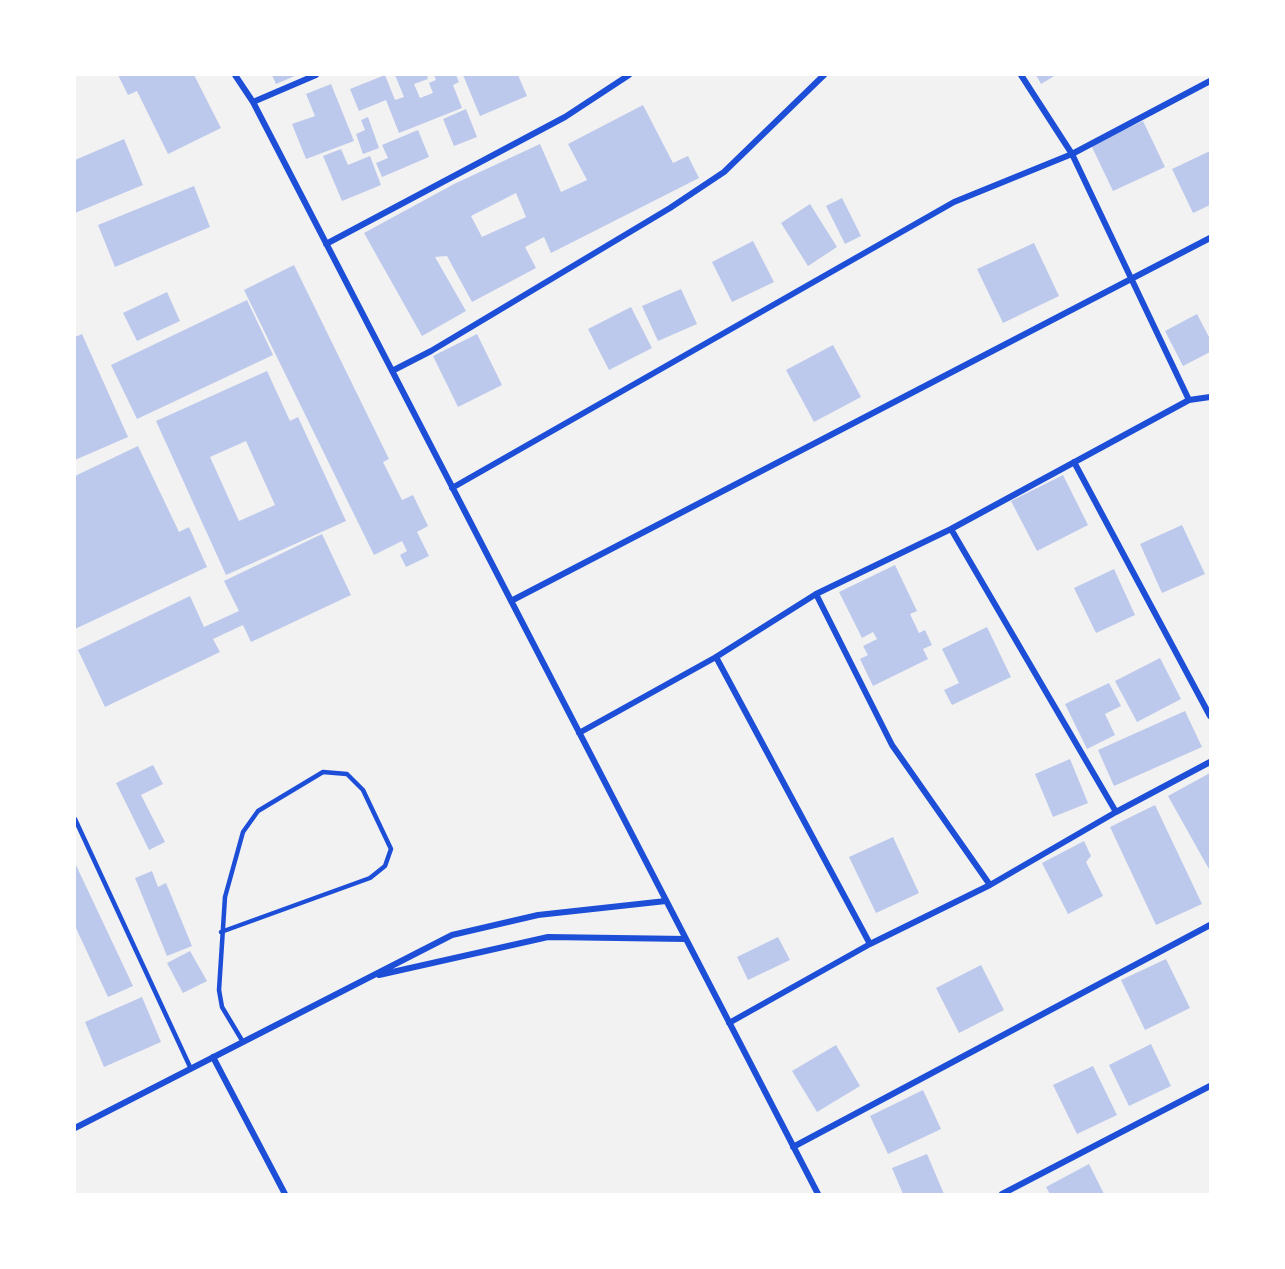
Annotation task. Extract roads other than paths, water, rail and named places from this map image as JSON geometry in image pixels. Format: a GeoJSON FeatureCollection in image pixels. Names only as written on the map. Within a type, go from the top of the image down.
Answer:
{"type":"FeatureCollection","features":[{"type":"Feature","properties":{"kind":"street"},"geometry":{"type":"LineString","coordinates":[[235,75],[253,102],[818,1194]]}},
{"type":"Feature","properties":{"kind":"street"},"geometry":{"type":"LineString","coordinates":[[253,102],[316,75]]}},
{"type":"Feature","properties":{"kind":"street"},"geometry":{"type":"LineString","coordinates":[[326,244],[565,117],[629,75]]}},
{"type":"Feature","properties":{"kind":"street"},"geometry":{"type":"LineString","coordinates":[[392,371],[431,351],[580,262],[670,208],[724,172],[824,75]]}},
{"type":"Feature","properties":{"kind":"street"},"geometry":{"type":"LineString","coordinates":[[1021,75],[1072,154],[1189,400]]}},
{"type":"Feature","properties":{"kind":"street"},"geometry":{"type":"LineString","coordinates":[[452,489],[954,202],[1072,154],[1210,81]]}},
{"type":"Feature","properties":{"kind":"street"},"geometry":{"type":"LineString","coordinates":[[511,601],[1129,278],[1210,238]]}},
{"type":"Feature","properties":{"kind":"street"},"geometry":{"type":"LineString","coordinates":[[579,733],[716,657],[816,594],[951,529],[1189,400],[1210,397]]}},
{"type":"Feature","properties":{"kind":"street"},"geometry":{"type":"LineString","coordinates":[[1074,462],[1210,716]]}},
{"type":"Feature","properties":{"kind":"street"},"geometry":{"type":"LineString","coordinates":[[951,529],[1116,812]]}},
{"type":"Feature","properties":{"kind":"street"},"geometry":{"type":"LineString","coordinates":[[816,594],[892,745],[990,885]]}},
{"type":"Feature","properties":{"kind":"street"},"geometry":{"type":"LineString","coordinates":[[716,657],[870,944]]}},
{"type":"Feature","properties":{"kind":"street"},"geometry":{"type":"LineString","coordinates":[[729,1023],[870,944],[990,885],[1116,812],[1210,762]]}},
{"type":"Feature","properties":{"kind":"street"},"geometry":{"type":"LineString","coordinates":[[75,1128],[452,935],[538,915],[666,901]]}},
{"type":"Feature","properties":{"kind":"street"},"geometry":{"type":"LineString","coordinates":[[793,1147],[1210,925]]}},
{"type":"Feature","properties":{"kind":"street"},"geometry":{"type":"LineString","coordinates":[[370,977],[548,937],[686,939]]}},
{"type":"Feature","properties":{"kind":"street"},"geometry":{"type":"LineString","coordinates":[[213,1057],[285,1194]]}},
{"type":"Feature","properties":{"kind":"street"},"geometry":{"type":"LineString","coordinates":[[1002,1194],[1210,1086]]}},
{"type":"Feature","properties":{"kind":"lane"},"geometry":{"type":"LineString","coordinates":[[221,932],[370,878],[385,866],[391,849],[363,790],[347,774],[323,772],[258,811],[243,831],[225,897],[221,932],[219,990],[222,1007],[243,1042]]}},
{"type":"Feature","properties":{"kind":"lane"},"geometry":{"type":"LineString","coordinates":[[75,819],[191,1069]]}}]}
